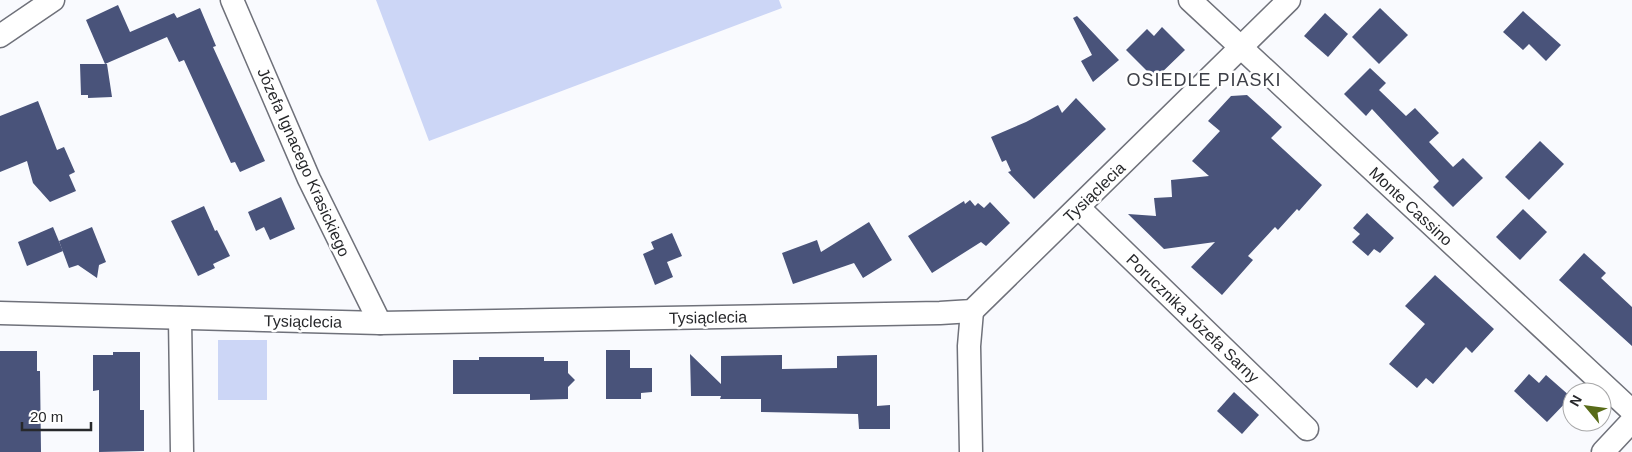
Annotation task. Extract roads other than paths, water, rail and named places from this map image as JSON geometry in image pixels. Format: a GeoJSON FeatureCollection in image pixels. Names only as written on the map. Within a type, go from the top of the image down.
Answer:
{"type":"FeatureCollection","features":[{"type":"Feature","properties":{"kind":"street"},"geometry":{"type":"LineString","coordinates":[[0,36],[52,0]]}},
{"type":"Feature","properties":{"kind":"street","name":"Józefa Ignacego Krasickiego"},"geometry":{"type":"LineString","coordinates":[[232,0],[309,179],[380,323]]}},
{"type":"Feature","properties":{"kind":"street","name":"Monte Cassino"},"geometry":{"type":"LineString","coordinates":[[1190,0],[1632,412]]}},
{"type":"Feature","properties":{"kind":"street","name":"Tysiąclecia"},"geometry":{"type":"LineString","coordinates":[[0,313],[380,323],[972,311],[983,298],[1079,208],[1289,0]]}},
{"type":"Feature","properties":{"kind":"street","name":"Porucznika Józefa Sarny"},"geometry":{"type":"LineString","coordinates":[[1079,208],[1307,429]]}},
{"type":"Feature","properties":{"kind":"street"},"geometry":{"type":"LineString","coordinates":[[971,452],[969,346],[972,311]]}},
{"type":"Feature","properties":{"kind":"street"},"geometry":{"type":"LineString","coordinates":[[180,318],[182,452]]}},
{"type":"Feature","properties":{"kind":"street"},"geometry":{"type":"LineString","coordinates":[[1603,452],[1632,421]]}},
{"type":"Feature","properties":{"kind":"district","name":"OSIEDLE PIASKI"},"geometry":{"type":"Point","coordinates":[1204,80]}}]}
